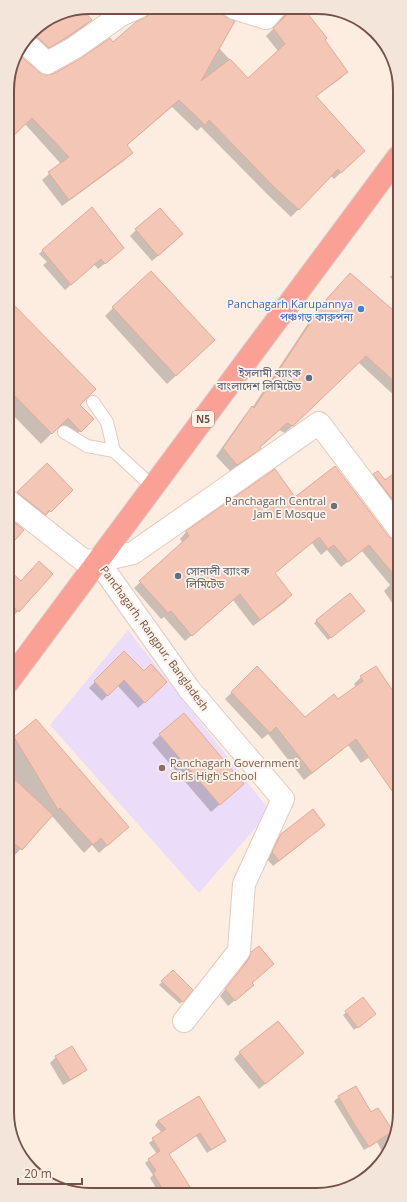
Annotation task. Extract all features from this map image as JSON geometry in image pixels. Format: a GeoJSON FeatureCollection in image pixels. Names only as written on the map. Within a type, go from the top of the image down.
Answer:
{"type":"FeatureCollection","features":[{"type":"Feature","properties":{"kind":"highway","name":"N5"},"geometry":{"type":"LineString","coordinates":[[14,674],[393,164]]}},
{"type":"Feature","properties":{"kind":"street"},"geometry":{"type":"LineString","coordinates":[[28,46],[47,63],[74,48],[123,14]]}},
{"type":"Feature","properties":{"kind":"street"},"geometry":{"type":"LineString","coordinates":[[253,14],[266,18],[270,14]]}},
{"type":"Feature","properties":{"kind":"street","name":"Panchagarh, Rangpur, Bangladesh"},"geometry":{"type":"LineString","coordinates":[[14,506],[83,560],[98,561],[132,553],[319,423],[393,521]]}},
{"type":"Feature","properties":{"kind":"street","name":"Panchagarh, Rangpur, Bangladesh"},"geometry":{"type":"LineString","coordinates":[[98,561],[189,689],[283,799],[244,884],[240,951],[184,1021]]}},
{"type":"Feature","properties":{"kind":"lane"},"geometry":{"type":"LineString","coordinates":[[94,402],[107,422],[114,450],[153,487]]}},
{"type":"Feature","properties":{"kind":"lane"},"geometry":{"type":"LineString","coordinates":[[64,432],[88,446],[114,450]]}},
{"type":"Feature","properties":{"kind":"shaded area","name":"Panchagarh Government Girls High School"},"geometry":{"type":"Polygon","coordinates":[[[128,630],[270,811],[199,893],[50,725],[128,630]]]}},
{"type":"Feature","properties":{"kind":"building"},"geometry":{"type":"Polygon","coordinates":[[[85,14],[92,20],[67,37],[49,48],[36,36],[52,24],[65,18],[85,14]]]}},
{"type":"Feature","properties":{"kind":"building"},"geometry":{"type":"Polygon","coordinates":[[[223,14],[225,17],[235,21],[201,81],[230,59],[248,78],[285,44],[273,28],[288,14],[308,14],[327,38],[325,40],[348,72],[316,96],[365,151],[341,173],[338,169],[299,210],[274,187],[209,120],[205,125],[179,100],[127,145],[133,153],[69,200],[48,172],[69,157],[32,118],[14,135],[14,85],[15,75],[22,57],[39,72],[46,75],[53,74],[80,59],[110,38],[113,42],[136,22],[149,15],[223,14]]]}},
{"type":"Feature","properties":{"kind":"building"},"geometry":{"type":"Polygon","coordinates":[[[92,207],[124,248],[105,264],[101,259],[71,285],[42,250],[92,207]]]}},
{"type":"Feature","properties":{"kind":"building"},"geometry":{"type":"Polygon","coordinates":[[[160,208],[183,234],[158,256],[135,229],[160,208]]]}},
{"type":"Feature","properties":{"kind":"building"},"geometry":{"type":"Polygon","coordinates":[[[151,271],[215,340],[176,376],[112,307],[151,271]]]}},
{"type":"Feature","properties":{"kind":"building"},"geometry":{"type":"Polygon","coordinates":[[[350,273],[393,310],[393,381],[366,356],[293,426],[287,423],[260,447],[261,449],[237,465],[223,448],[252,406],[254,408],[324,302],[350,273]]]}},
{"type":"Feature","properties":{"kind":"building"},"geometry":{"type":"Polygon","coordinates":[[[14,305],[96,389],[80,405],[94,419],[81,432],[68,418],[52,434],[14,395],[14,305]]]}},
{"type":"Feature","properties":{"kind":"building"},"geometry":{"type":"Polygon","coordinates":[[[47,463],[73,490],[51,512],[49,510],[46,515],[17,492],[47,463]]]}},
{"type":"Feature","properties":{"kind":"building"},"geometry":{"type":"Polygon","coordinates":[[[335,466],[389,537],[393,539],[393,574],[369,545],[348,562],[334,545],[328,549],[319,537],[275,573],[292,595],[260,620],[240,594],[192,636],[171,611],[168,613],[139,581],[189,536],[186,531],[275,469],[295,497],[335,466]]]}},
{"type":"Feature","properties":{"kind":"building"},"geometry":{"type":"Polygon","coordinates":[[[378,471],[385,480],[393,474],[393,500],[373,474],[378,471]]]}},
{"type":"Feature","properties":{"kind":"building"},"geometry":{"type":"Polygon","coordinates":[[[14,522],[24,530],[14,541],[14,522]]]}},
{"type":"Feature","properties":{"kind":"building"},"geometry":{"type":"Polygon","coordinates":[[[39,561],[53,574],[19,612],[14,607],[14,575],[21,581],[39,561]]]}},
{"type":"Feature","properties":{"kind":"building"},"geometry":{"type":"Polygon","coordinates":[[[350,593],[365,611],[331,638],[316,620],[350,593]]]}},
{"type":"Feature","properties":{"kind":"building"},"geometry":{"type":"Polygon","coordinates":[[[124,651],[144,671],[151,664],[167,682],[145,703],[124,680],[108,696],[94,681],[124,651]]]}},
{"type":"Feature","properties":{"kind":"building"},"geometry":{"type":"Polygon","coordinates":[[[257,666],[305,717],[334,694],[338,699],[363,681],[360,676],[376,666],[393,691],[393,792],[356,739],[312,773],[276,727],[270,733],[231,692],[257,666]]]}},
{"type":"Feature","properties":{"kind":"building"},"geometry":{"type":"Polygon","coordinates":[[[184,713],[244,784],[220,805],[159,734],[184,713]]]}},
{"type":"Feature","properties":{"kind":"building"},"geometry":{"type":"Polygon","coordinates":[[[36,719],[129,827],[107,846],[101,838],[93,845],[60,808],[58,810],[14,737],[36,719]]]}},
{"type":"Feature","properties":{"kind":"building"},"geometry":{"type":"Polygon","coordinates":[[[14,779],[53,815],[22,850],[14,843],[14,779]]]}},
{"type":"Feature","properties":{"kind":"building"},"geometry":{"type":"Polygon","coordinates":[[[313,809],[325,825],[279,861],[272,852],[281,834],[313,809]]]}},
{"type":"Feature","properties":{"kind":"building"},"geometry":{"type":"Polygon","coordinates":[[[259,946],[274,964],[252,983],[254,985],[235,1001],[225,989],[249,959],[251,952],[259,946]]]}},
{"type":"Feature","properties":{"kind":"building"},"geometry":{"type":"Polygon","coordinates":[[[173,970],[193,990],[183,1002],[161,981],[173,970]]]}},
{"type":"Feature","properties":{"kind":"building"},"geometry":{"type":"Polygon","coordinates":[[[363,997],[376,1014],[358,1028],[345,1011],[363,997]]]}},
{"type":"Feature","properties":{"kind":"building"},"geometry":{"type":"Polygon","coordinates":[[[278,1021],[304,1053],[265,1084],[239,1052],[278,1021]]]}},
{"type":"Feature","properties":{"kind":"building"},"geometry":{"type":"Polygon","coordinates":[[[72,1046],[87,1070],[70,1080],[55,1056],[72,1046]]]}},
{"type":"Feature","properties":{"kind":"building"},"geometry":{"type":"Polygon","coordinates":[[[356,1086],[371,1112],[378,1108],[391,1129],[390,1133],[369,1147],[338,1096],[356,1086]]]}},
{"type":"Feature","properties":{"kind":"building"},"geometry":{"type":"Polygon","coordinates":[[[199,1096],[226,1141],[211,1150],[200,1133],[169,1154],[191,1188],[162,1188],[153,1173],[156,1171],[148,1159],[160,1151],[152,1138],[166,1129],[158,1121],[199,1096]]]}},
{"type":"Feature","properties":{"kind":"place","name":"Panchagarh Karupannya পঞ্চগড় কারুপন্য"},"geometry":{"type":"Point","coordinates":[361,309]}},
{"type":"Feature","properties":{"kind":"place","name":"ইসলামী ব্যাংক বাংলাদেশ লিমিটেড"},"geometry":{"type":"Point","coordinates":[309,378]}},
{"type":"Feature","properties":{"kind":"place","name":"Panchagarh Central Jam E Mosque"},"geometry":{"type":"Point","coordinates":[334,506]}},
{"type":"Feature","properties":{"kind":"place","name":"সোনালী ব্যাংক লিমিটেড"},"geometry":{"type":"Point","coordinates":[178,576]}},
{"type":"Feature","properties":{"kind":"place","name":"Panchagarh Government Girls High School"},"geometry":{"type":"Point","coordinates":[162,768]}}]}
